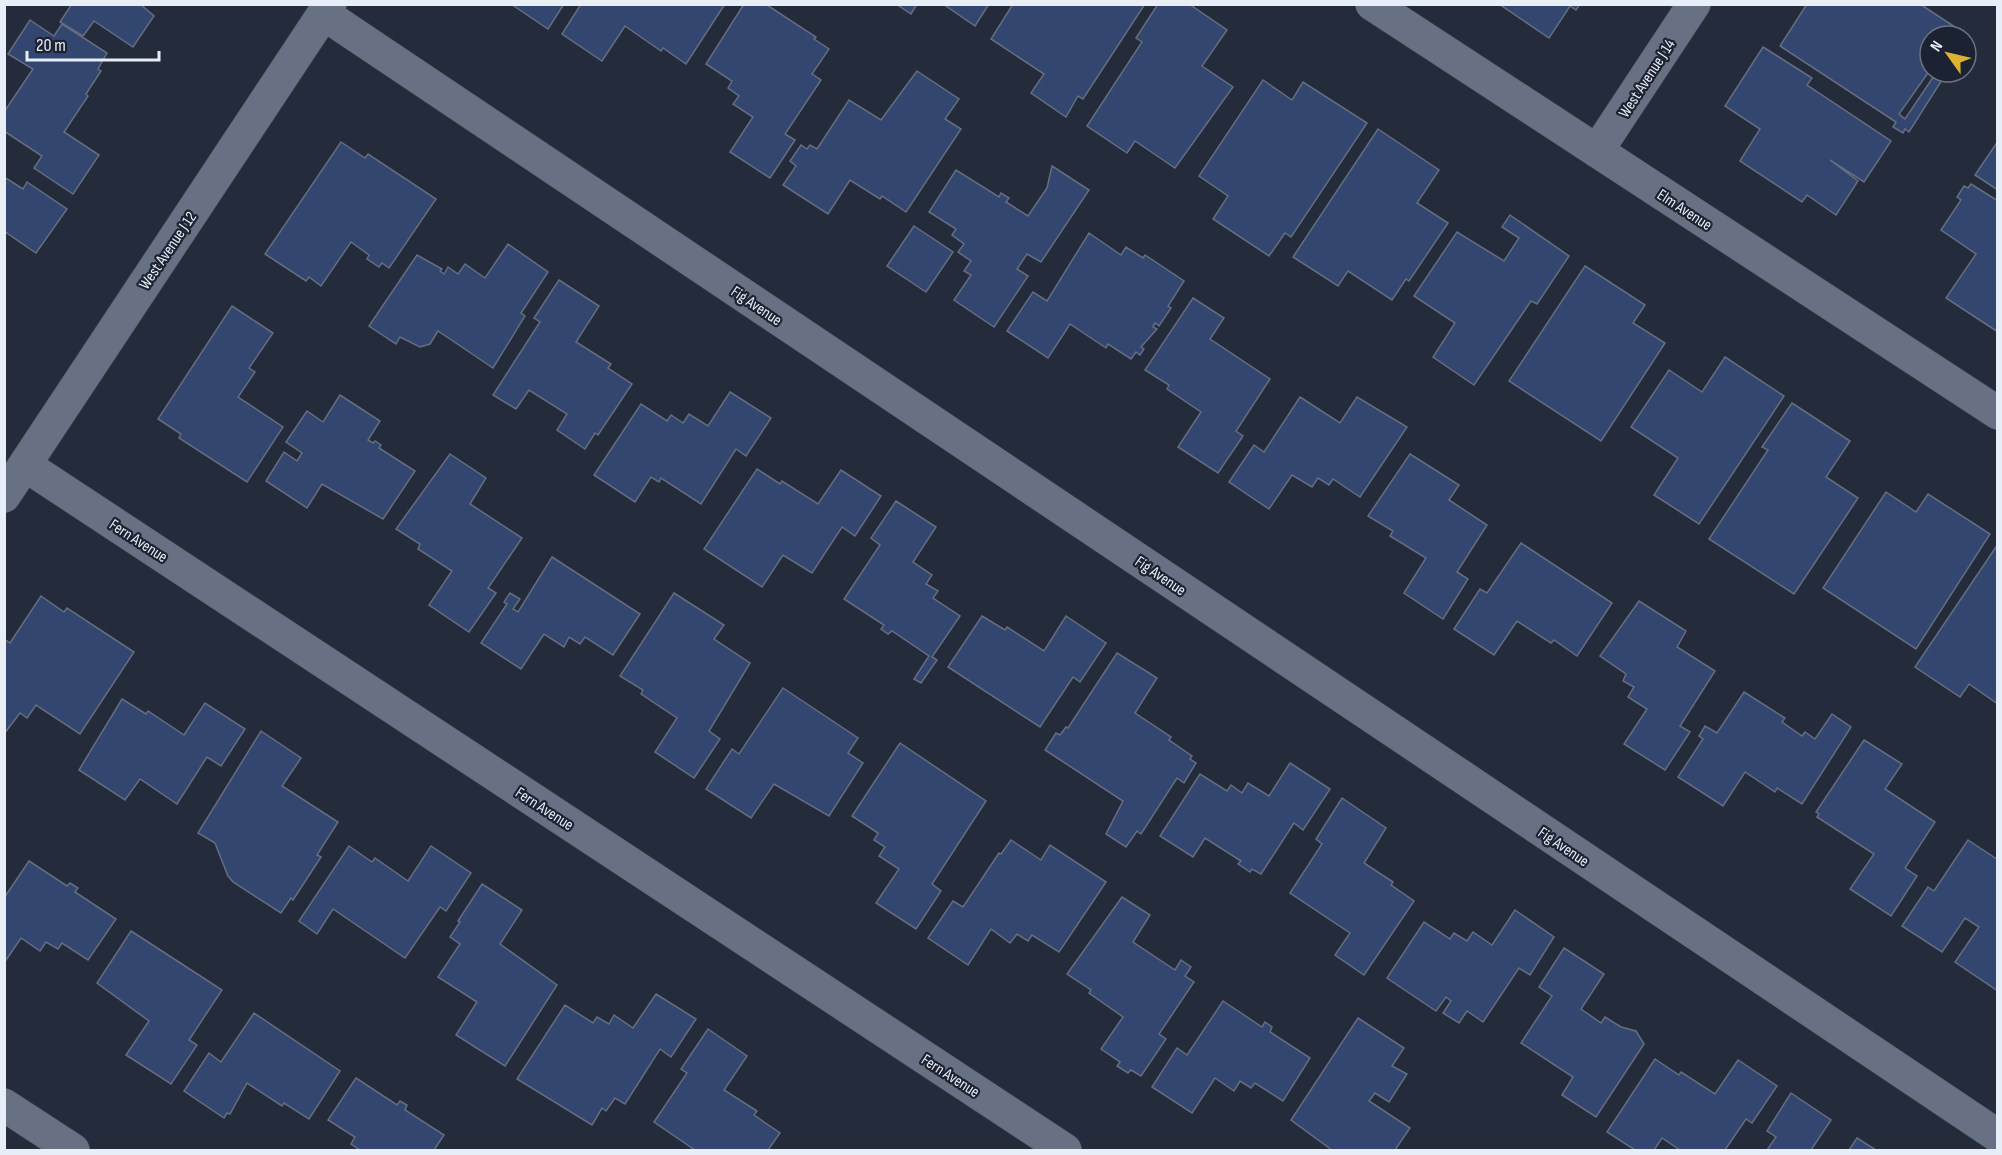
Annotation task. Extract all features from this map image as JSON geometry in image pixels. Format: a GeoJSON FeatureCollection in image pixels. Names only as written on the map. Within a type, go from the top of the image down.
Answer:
{"type":"FeatureCollection","features":[{"type":"Feature","properties":{"kind":"street","name":"Elm Avenue"},"geometry":{"type":"LineString","coordinates":[[1372,4],[1998,413]]}},
{"type":"Feature","properties":{"kind":"street","name":"West Avenue J 14"},"geometry":{"type":"LineString","coordinates":[[1597,152],[1694,4]]}},
{"type":"Feature","properties":{"kind":"street","name":"West Avenue J 12"},"geometry":{"type":"LineString","coordinates":[[4,496],[327,9]]}},
{"type":"Feature","properties":{"kind":"street","name":"Fig Avenue"},"geometry":{"type":"LineString","coordinates":[[327,9],[1998,1136]]}},
{"type":"Feature","properties":{"kind":"street","name":"Fern Avenue"},"geometry":{"type":"LineString","coordinates":[[25,465],[1065,1150]]}},
{"type":"Feature","properties":{"kind":"street"},"geometry":{"type":"LineString","coordinates":[[4,1105],[73,1150]]}},
{"type":"Feature","properties":{"kind":"building"},"geometry":{"type":"Polygon","coordinates":[[[72,4],[140,4],[154,16],[133,47],[94,21],[83,36],[60,22],[72,4]]]}},
{"type":"Feature","properties":{"kind":"building"},"geometry":{"type":"Polygon","coordinates":[[[511,4],[564,4],[548,29],[511,4]]]}},
{"type":"Feature","properties":{"kind":"building"},"geometry":{"type":"Polygon","coordinates":[[[581,4],[725,4],[686,64],[663,48],[661,51],[625,26],[602,61],[562,34],[581,4]]]}},
{"type":"Feature","properties":{"kind":"building"},"geometry":{"type":"Polygon","coordinates":[[[744,4],[767,5],[816,37],[814,39],[829,49],[812,74],[821,80],[785,134],[795,140],[770,178],[730,152],[753,117],[733,104],[739,96],[728,88],[732,81],[706,64],[744,4]]]}},
{"type":"Feature","properties":{"kind":"building"},"geometry":{"type":"Polygon","coordinates":[[[896,4],[917,4],[911,14],[896,4]]]}},
{"type":"Feature","properties":{"kind":"building"},"geometry":{"type":"Polygon","coordinates":[[[943,4],[989,4],[975,26],[943,4]]]}},
{"type":"Feature","properties":{"kind":"building"},"geometry":{"type":"Polygon","coordinates":[[[1013,4],[1145,4],[1083,99],[1078,96],[1066,117],[1031,93],[1044,74],[991,39],[1013,4]]]}},
{"type":"Feature","properties":{"kind":"building"},"geometry":{"type":"Polygon","coordinates":[[[1158,4],[1189,4],[1227,30],[1202,66],[1233,87],[1175,168],[1135,141],[1127,153],[1087,126],[1142,42],[1136,38],[1158,4]]]}},
{"type":"Feature","properties":{"kind":"building"},"geometry":{"type":"Polygon","coordinates":[[[1499,4],[1580,4],[1576,10],[1570,6],[1549,38],[1499,4]]]}},
{"type":"Feature","properties":{"kind":"building"},"geometry":{"type":"Polygon","coordinates":[[[1807,4],[1920,4],[1950,24],[1918,24],[1918,84],[1920,84],[1899,114],[1905,119],[1929,84],[1939,84],[1909,132],[1905,129],[1903,133],[1893,127],[1896,122],[1780,46],[1807,4]]]}},
{"type":"Feature","properties":{"kind":"building"},"geometry":{"type":"Polygon","coordinates":[[[30,20],[54,36],[62,24],[107,53],[98,69],[101,71],[86,94],[88,96],[64,132],[99,155],[73,194],[34,168],[42,156],[4,131],[4,112],[33,69],[8,54],[30,20]]]}},
{"type":"Feature","properties":{"kind":"building"},"geometry":{"type":"Polygon","coordinates":[[[1763,47],[1812,78],[1807,85],[1891,141],[1864,182],[1830,160],[1858,181],[1836,215],[1807,195],[1802,202],[1740,161],[1760,129],[1725,106],[1763,47]]]}},
{"type":"Feature","properties":{"kind":"building"},"geometry":{"type":"Polygon","coordinates":[[[917,71],[959,99],[945,119],[961,129],[906,212],[882,196],[880,199],[850,180],[828,214],[783,185],[796,166],[790,161],[801,145],[807,149],[810,145],[817,149],[849,100],[881,120],[917,71]]]}},
{"type":"Feature","properties":{"kind":"building"},"geometry":{"type":"Polygon","coordinates":[[[1263,80],[1292,100],[1303,82],[1367,123],[1291,237],[1285,233],[1269,256],[1213,219],[1228,196],[1199,176],[1263,80]]]}},
{"type":"Feature","properties":{"kind":"building"},"geometry":{"type":"Polygon","coordinates":[[[1378,129],[1439,170],[1417,203],[1448,223],[1409,281],[1406,279],[1392,300],[1348,271],[1338,286],[1293,257],[1378,129]]]}},
{"type":"Feature","properties":{"kind":"building"},"geometry":{"type":"Polygon","coordinates":[[[1998,141],[1998,190],[1975,175],[1998,141]]]}},
{"type":"Feature","properties":{"kind":"building"},"geometry":{"type":"Polygon","coordinates":[[[341,142],[365,158],[368,154],[436,199],[389,268],[382,263],[379,267],[367,259],[369,255],[351,242],[321,286],[309,277],[306,281],[265,254],[341,142]]]}},
{"type":"Feature","properties":{"kind":"building"},"geometry":{"type":"Polygon","coordinates":[[[1052,166],[1089,190],[1041,262],[1027,254],[1017,269],[1028,276],[994,327],[954,300],[971,275],[964,271],[971,261],[958,252],[964,244],[952,235],[956,229],[929,212],[956,170],[999,197],[1001,193],[1009,198],[1006,202],[1028,216],[1047,188],[1052,166]]]}},
{"type":"Feature","properties":{"kind":"building"},"geometry":{"type":"Polygon","coordinates":[[[4,177],[23,189],[27,182],[67,209],[36,253],[4,231],[4,177]]]}},
{"type":"Feature","properties":{"kind":"building"},"geometry":{"type":"Polygon","coordinates":[[[1971,184],[1998,201],[1998,332],[1946,298],[1976,254],[1941,230],[1961,200],[1957,197],[1964,186],[1968,188],[1971,184]]]}},
{"type":"Feature","properties":{"kind":"building"},"geometry":{"type":"Polygon","coordinates":[[[1510,215],[1569,256],[1537,304],[1531,301],[1474,385],[1433,357],[1455,323],[1414,296],[1457,232],[1504,261],[1519,238],[1502,227],[1510,215]]]}},
{"type":"Feature","properties":{"kind":"building"},"geometry":{"type":"Polygon","coordinates":[[[914,226],[953,252],[926,292],[887,266],[914,226]]]}},
{"type":"Feature","properties":{"kind":"building"},"geometry":{"type":"Polygon","coordinates":[[[1089,233],[1121,255],[1126,247],[1143,258],[1145,255],[1184,281],[1168,306],[1171,308],[1159,326],[1155,323],[1153,327],[1157,329],[1141,347],[1144,349],[1140,355],[1136,352],[1131,359],[1108,344],[1106,348],[1070,324],[1048,358],[1007,331],[1033,292],[1047,301],[1089,233]]]}},
{"type":"Feature","properties":{"kind":"building"},"geometry":{"type":"Polygon","coordinates":[[[508,244],[548,272],[521,313],[525,316],[493,368],[438,331],[430,344],[420,347],[400,337],[396,344],[369,326],[417,255],[442,269],[440,271],[444,274],[448,267],[458,274],[465,264],[485,278],[508,244]]]}},
{"type":"Feature","properties":{"kind":"building"},"geometry":{"type":"Polygon","coordinates":[[[1585,266],[1645,305],[1633,323],[1665,343],[1601,441],[1509,381],[1585,266]]]}},
{"type":"Feature","properties":{"kind":"building"},"geometry":{"type":"Polygon","coordinates":[[[559,280],[599,306],[576,342],[611,364],[608,368],[632,384],[598,435],[595,433],[585,449],[557,430],[567,414],[529,390],[516,409],[493,395],[540,322],[534,318],[559,280]]]}},
{"type":"Feature","properties":{"kind":"building"},"geometry":{"type":"Polygon","coordinates":[[[1193,298],[1224,318],[1210,339],[1270,379],[1236,431],[1243,436],[1218,473],[1178,447],[1201,412],[1167,389],[1169,385],[1145,370],[1193,298]]]}},
{"type":"Feature","properties":{"kind":"building"},"geometry":{"type":"Polygon","coordinates":[[[232,306],[273,333],[249,368],[255,372],[238,397],[283,427],[247,482],[179,438],[181,434],[158,419],[232,306]]]}},
{"type":"Feature","properties":{"kind":"building"},"geometry":{"type":"Polygon","coordinates":[[[1725,357],[1784,396],[1699,524],[1654,495],[1678,458],[1631,427],[1669,370],[1702,392],[1725,357]]]}},
{"type":"Feature","properties":{"kind":"building"},"geometry":{"type":"Polygon","coordinates":[[[730,392],[771,418],[746,456],[736,449],[701,504],[661,478],[659,482],[651,477],[635,502],[594,475],[641,404],[667,421],[671,415],[683,423],[689,414],[708,426],[730,392]]]}},
{"type":"Feature","properties":{"kind":"building"},"geometry":{"type":"Polygon","coordinates":[[[340,395],[380,421],[368,440],[373,443],[375,441],[381,445],[379,448],[415,471],[383,519],[322,484],[307,508],[266,481],[284,452],[297,461],[302,453],[286,442],[307,411],[323,422],[340,395]]]}},
{"type":"Feature","properties":{"kind":"building"},"geometry":{"type":"Polygon","coordinates":[[[1300,397],[1340,423],[1357,397],[1407,427],[1360,497],[1333,479],[1329,485],[1318,478],[1312,487],[1292,475],[1269,509],[1229,482],[1254,445],[1264,452],[1300,397]]]}},
{"type":"Feature","properties":{"kind":"building"},"geometry":{"type":"Polygon","coordinates":[[[1792,403],[1850,441],[1826,477],[1858,498],[1794,594],[1709,539],[1768,450],[1762,447],[1792,403]]]}},
{"type":"Feature","properties":{"kind":"building"},"geometry":{"type":"Polygon","coordinates":[[[450,454],[486,478],[470,504],[522,538],[488,588],[496,593],[469,632],[429,605],[452,571],[418,549],[420,544],[396,529],[450,454]]]}},
{"type":"Feature","properties":{"kind":"building"},"geometry":{"type":"Polygon","coordinates":[[[1410,454],[1459,485],[1449,500],[1487,525],[1457,572],[1468,579],[1443,619],[1404,593],[1426,558],[1390,536],[1393,531],[1368,516],[1410,454]]]}},
{"type":"Feature","properties":{"kind":"building"},"geometry":{"type":"Polygon","coordinates":[[[757,469],[780,484],[782,481],[818,504],[841,470],[881,496],[855,536],[842,527],[812,573],[783,555],[762,587],[704,549],[757,469]]]}},
{"type":"Feature","properties":{"kind":"building"},"geometry":{"type":"Polygon","coordinates":[[[1886,492],[1916,512],[1928,494],[1990,534],[1916,649],[1823,588],[1886,492]]]}},
{"type":"Feature","properties":{"kind":"building"},"geometry":{"type":"Polygon","coordinates":[[[896,501],[936,527],[913,562],[932,575],[926,584],[938,591],[933,598],[960,616],[932,657],[937,660],[921,683],[914,679],[929,656],[892,631],[888,634],[881,629],[884,625],[844,599],[880,545],[871,538],[896,501]]]}},
{"type":"Feature","properties":{"kind":"building"},"geometry":{"type":"Polygon","coordinates":[[[1521,543],[1612,603],[1577,656],[1554,640],[1551,643],[1517,621],[1494,655],[1454,629],[1480,589],[1487,593],[1521,543]]]}},
{"type":"Feature","properties":{"kind":"building"},"geometry":{"type":"Polygon","coordinates":[[[1998,544],[1998,704],[1969,684],[1960,697],[1915,667],[1998,544]]]}},
{"type":"Feature","properties":{"kind":"building"},"geometry":{"type":"Polygon","coordinates":[[[552,557],[640,614],[613,655],[585,637],[580,644],[569,637],[564,647],[544,634],[521,669],[481,643],[507,604],[504,602],[510,593],[520,599],[513,609],[518,612],[552,557]]]}},
{"type":"Feature","properties":{"kind":"building"},"geometry":{"type":"Polygon","coordinates":[[[674,593],[724,625],[714,639],[750,663],[709,731],[720,739],[694,778],[655,752],[677,718],[641,694],[643,690],[620,676],[674,593]]]}},
{"type":"Feature","properties":{"kind":"building"},"geometry":{"type":"Polygon","coordinates":[[[41,596],[64,612],[67,608],[134,652],[80,734],[36,705],[27,718],[20,713],[4,734],[4,639],[10,643],[41,596]]]}},
{"type":"Feature","properties":{"kind":"building"},"geometry":{"type":"Polygon","coordinates":[[[1639,601],[1686,631],[1677,647],[1715,671],[1680,726],[1690,732],[1665,770],[1624,744],[1647,709],[1628,697],[1634,687],[1623,681],[1626,674],[1600,656],[1639,601]]]}},
{"type":"Feature","properties":{"kind":"building"},"geometry":{"type":"Polygon","coordinates":[[[982,616],[1005,630],[1007,627],[1044,651],[1066,616],[1106,643],[1080,682],[1073,677],[1040,727],[948,667],[982,616]]]}},
{"type":"Feature","properties":{"kind":"building"},"geometry":{"type":"Polygon","coordinates":[[[1117,653],[1157,678],[1135,713],[1171,737],[1169,740],[1192,756],[1190,759],[1196,763],[1184,783],[1177,778],[1141,834],[1137,831],[1126,847],[1106,834],[1123,801],[1045,750],[1056,733],[1060,735],[1066,727],[1068,728],[1117,653]]]}},
{"type":"Feature","properties":{"kind":"building"},"geometry":{"type":"Polygon","coordinates":[[[783,688],[858,738],[848,753],[863,763],[829,816],[774,784],[751,818],[706,789],[732,749],[739,754],[783,688]]]}},
{"type":"Feature","properties":{"kind":"building"},"geometry":{"type":"Polygon","coordinates":[[[1744,692],[1785,718],[1782,722],[1802,736],[1805,732],[1815,739],[1832,714],[1851,727],[1802,804],[1777,788],[1775,792],[1745,772],[1723,806],[1678,777],[1703,739],[1699,736],[1705,726],[1717,733],[1744,692]]]}},
{"type":"Feature","properties":{"kind":"building"},"geometry":{"type":"Polygon","coordinates":[[[122,699],[146,714],[148,711],[184,735],[205,703],[245,729],[221,766],[207,757],[177,804],[140,779],[125,800],[79,770],[122,699]]]}},
{"type":"Feature","properties":{"kind":"building"},"geometry":{"type":"Polygon","coordinates":[[[261,731],[301,758],[282,786],[338,822],[317,855],[321,857],[293,900],[291,898],[281,913],[233,882],[228,876],[215,843],[198,833],[261,731]]]}},
{"type":"Feature","properties":{"kind":"building"},"geometry":{"type":"Polygon","coordinates":[[[1864,740],[1902,764],[1885,789],[1935,822],[1905,868],[1917,876],[1891,916],[1850,889],[1874,854],[1817,817],[1819,814],[1816,812],[1864,740]]]}},
{"type":"Feature","properties":{"kind":"building"},"geometry":{"type":"Polygon","coordinates":[[[900,743],[986,801],[932,884],[941,891],[916,929],[876,903],[899,869],[879,856],[885,847],[874,840],[878,833],[852,816],[900,743]]]}},
{"type":"Feature","properties":{"kind":"building"},"geometry":{"type":"Polygon","coordinates":[[[1290,763],[1330,789],[1303,830],[1294,823],[1261,874],[1252,869],[1250,872],[1238,864],[1241,861],[1205,838],[1193,857],[1160,836],[1200,774],[1227,791],[1231,785],[1242,793],[1248,783],[1269,796],[1290,763]]]}},
{"type":"Feature","properties":{"kind":"building"},"geometry":{"type":"Polygon","coordinates":[[[1342,798],[1386,828],[1364,863],[1393,882],[1391,885],[1414,901],[1364,975],[1335,955],[1350,933],[1290,893],[1322,844],[1316,839],[1342,798]]]}},
{"type":"Feature","properties":{"kind":"building"},"geometry":{"type":"Polygon","coordinates":[[[1011,840],[1041,860],[1050,845],[1106,882],[1059,952],[1032,935],[1028,941],[1017,934],[1010,943],[991,929],[968,965],[928,938],[953,901],[963,907],[999,853],[1001,854],[1011,840]]]}},
{"type":"Feature","properties":{"kind":"building"},"geometry":{"type":"Polygon","coordinates":[[[1968,840],[1998,860],[1998,991],[1955,962],[1979,927],[1965,918],[1942,952],[1902,926],[1928,887],[1934,891],[1968,840]]]}},
{"type":"Feature","properties":{"kind":"building"},"geometry":{"type":"Polygon","coordinates":[[[349,846],[372,862],[375,858],[408,881],[431,846],[471,873],[446,911],[440,907],[405,958],[333,909],[317,934],[299,921],[349,846]]]}},
{"type":"Feature","properties":{"kind":"building"},"geometry":{"type":"Polygon","coordinates":[[[29,861],[67,886],[70,883],[78,888],[75,892],[116,919],[88,960],[62,943],[58,949],[46,942],[40,951],[21,938],[4,963],[4,898],[29,861]]]}},
{"type":"Feature","properties":{"kind":"building"},"geometry":{"type":"Polygon","coordinates":[[[482,884],[522,910],[500,944],[557,985],[505,1066],[456,1035],[477,1002],[438,977],[460,944],[450,937],[482,884]]]}},
{"type":"Feature","properties":{"kind":"building"},"geometry":{"type":"Polygon","coordinates":[[[1122,897],[1150,915],[1133,942],[1175,970],[1181,960],[1191,967],[1185,976],[1194,982],[1159,1034],[1166,1039],[1141,1076],[1131,1070],[1128,1073],[1117,1066],[1120,1062],[1101,1049],[1123,1017],[1089,993],[1091,990],[1067,974],[1122,897]]]}},
{"type":"Feature","properties":{"kind":"building"},"geometry":{"type":"Polygon","coordinates":[[[1515,910],[1554,937],[1530,975],[1519,968],[1483,1022],[1467,1011],[1459,1023],[1443,1013],[1451,1001],[1446,997],[1436,1011],[1387,978],[1424,922],[1450,939],[1454,933],[1467,941],[1473,932],[1492,945],[1515,910]]]}},
{"type":"Feature","properties":{"kind":"building"},"geometry":{"type":"Polygon","coordinates":[[[131,931],[222,990],[189,1040],[197,1045],[171,1084],[126,1055],[149,1021],[97,983],[131,931]]]}},
{"type":"Feature","properties":{"kind":"building"},"geometry":{"type":"Polygon","coordinates":[[[1564,948],[1604,974],[1581,1009],[1601,1023],[1605,1017],[1621,1027],[1636,1031],[1644,1044],[1596,1117],[1562,1095],[1573,1077],[1521,1043],[1552,996],[1539,987],[1564,948]]]}},
{"type":"Feature","properties":{"kind":"building"},"geometry":{"type":"Polygon","coordinates":[[[656,994],[696,1019],[671,1057],[660,1049],[625,1104],[615,1098],[606,1111],[602,1108],[592,1125],[517,1079],[565,1005],[593,1023],[597,1017],[609,1024],[614,1015],[633,1028],[656,994]]]}},
{"type":"Feature","properties":{"kind":"building"},"geometry":{"type":"Polygon","coordinates":[[[1223,1001],[1262,1027],[1265,1022],[1272,1027],[1270,1032],[1310,1058],[1283,1101],[1255,1083],[1251,1088],[1240,1081],[1234,1091],[1215,1078],[1192,1113],[1152,1087],[1177,1048],[1187,1055],[1223,1001]]]}},
{"type":"Feature","properties":{"kind":"building"},"geometry":{"type":"Polygon","coordinates":[[[254,1013],[340,1071],[309,1119],[284,1103],[282,1106],[247,1083],[230,1114],[227,1113],[224,1118],[184,1091],[209,1053],[221,1062],[254,1013]]]}},
{"type":"Feature","properties":{"kind":"building"},"geometry":{"type":"Polygon","coordinates":[[[1358,1018],[1404,1048],[1392,1066],[1407,1074],[1389,1102],[1375,1093],[1369,1101],[1410,1128],[1395,1150],[1332,1150],[1291,1120],[1358,1018]]]}},
{"type":"Feature","properties":{"kind":"building"},"geometry":{"type":"Polygon","coordinates":[[[708,1029],[747,1056],[724,1090],[757,1111],[754,1115],[780,1133],[768,1150],[695,1150],[654,1122],[687,1073],[681,1069],[708,1029]]]}},
{"type":"Feature","properties":{"kind":"building"},"geometry":{"type":"Polygon","coordinates":[[[1655,1059],[1679,1075],[1681,1072],[1715,1094],[1738,1060],[1777,1086],[1752,1123],[1746,1119],[1725,1150],[1680,1150],[1662,1138],[1654,1150],[1635,1150],[1607,1132],[1655,1059]]]}},
{"type":"Feature","properties":{"kind":"building"},"geometry":{"type":"Polygon","coordinates":[[[356,1078],[397,1105],[400,1101],[407,1105],[405,1110],[444,1135],[434,1150],[360,1150],[351,1144],[355,1137],[328,1120],[356,1078]]]}},
{"type":"Feature","properties":{"kind":"building"},"geometry":{"type":"Polygon","coordinates":[[[1791,1093],[1831,1120],[1811,1150],[1767,1150],[1776,1137],[1767,1131],[1791,1093]]]}},
{"type":"Feature","properties":{"kind":"building"},"geometry":{"type":"Polygon","coordinates":[[[1857,1138],[1876,1150],[1849,1150],[1857,1138]]]}}]}
